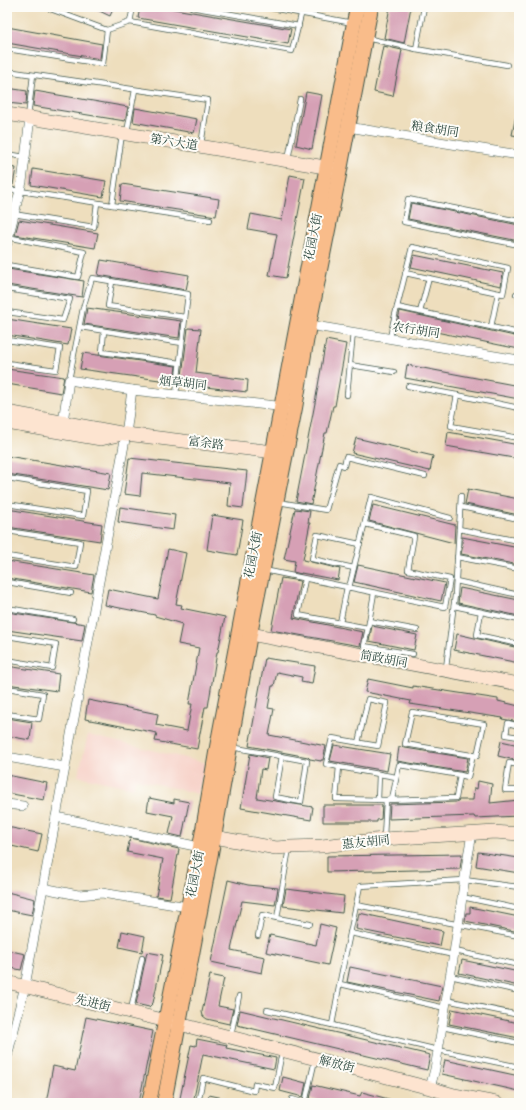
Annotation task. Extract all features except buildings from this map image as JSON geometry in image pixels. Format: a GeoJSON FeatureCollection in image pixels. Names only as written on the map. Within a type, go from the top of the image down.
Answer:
{"type":"FeatureCollection","features":[{"type":"Feature","properties":{"kind":"main road","name":"花园大街"},"geometry":{"type":"LineString","coordinates":[[149,1103],[200,847],[217,747],[280,452],[326,168],[357,7]]}},
{"type":"Feature","properties":{"kind":"main road","name":"花园大街"},"geometry":{"type":"LineString","coordinates":[[288,407],[310,325],[371,7]]}},
{"type":"Feature","properties":{"kind":"main road","name":"花园大街"},"geometry":{"type":"LineString","coordinates":[[164,1103],[214,838],[250,634],[276,502],[280,452]]}},
{"type":"Feature","properties":{"kind":"street","name":"第六大道"},"geometry":{"type":"LineString","coordinates":[[7,114],[340,170]]}},
{"type":"Feature","properties":{"kind":"street"},"geometry":{"type":"LineString","coordinates":[[7,239],[10,213],[20,192],[22,182],[29,118]]}},
{"type":"Feature","properties":{"kind":"street","name":"粮食胡同"},"geometry":{"type":"LineString","coordinates":[[348,127],[519,155]]}},
{"type":"Feature","properties":{"kind":"street","name":"农行胡同"},"geometry":{"type":"LineString","coordinates":[[310,325],[519,360]]}},
{"type":"Feature","properties":{"kind":"street"},"geometry":{"type":"LineString","coordinates":[[63,422],[69,380]]}},
{"type":"Feature","properties":{"kind":"street","name":"烟草胡同"},"geometry":{"type":"LineString","coordinates":[[69,380],[132,390],[288,407]]}},
{"type":"Feature","properties":{"kind":"street"},"geometry":{"type":"LineString","coordinates":[[7,1057],[25,986],[126,434],[132,390]]}},
{"type":"Feature","properties":{"kind":"street","name":"富余路"},"geometry":{"type":"LineString","coordinates":[[7,412],[126,434],[280,452]]}},
{"type":"Feature","properties":{"kind":"street","name":"富余路"},"geometry":{"type":"LineString","coordinates":[[7,423],[101,439],[126,434]]}},
{"type":"Feature","properties":{"kind":"street","name":"简政胡同"},"geometry":{"type":"LineString","coordinates":[[250,634],[519,684]]}},
{"type":"Feature","properties":{"kind":"street"},"geometry":{"type":"LineString","coordinates":[[7,757],[65,767]]}},
{"type":"Feature","properties":{"kind":"street"},"geometry":{"type":"LineString","coordinates":[[7,804],[23,806]]}},
{"type":"Feature","properties":{"kind":"street"},"geometry":{"type":"LineString","coordinates":[[56,817],[200,847]]}},
{"type":"Feature","properties":{"kind":"street","name":"惠友胡同"},"geometry":{"type":"LineString","coordinates":[[214,838],[276,848],[322,846],[384,839],[495,832],[519,834]]}},
{"type":"Feature","properties":{"kind":"street"},"geometry":{"type":"LineString","coordinates":[[430,1088],[435,1069],[446,1004],[472,834]]}},
{"type":"Feature","properties":{"kind":"street"},"geometry":{"type":"LineString","coordinates":[[43,888],[78,895],[102,893],[188,907]]}},
{"type":"Feature","properties":{"kind":"street","name":"先进街"},"geometry":{"type":"LineString","coordinates":[[7,982],[179,1024]]}},
{"type":"Feature","properties":{"kind":"street","name":"解放街"},"geometry":{"type":"LineString","coordinates":[[179,1024],[430,1088],[453,1099],[490,1102]]}},
{"type":"Feature","properties":{"kind":"lane"},"geometry":{"type":"LineString","coordinates":[[46,7],[107,30],[130,22],[292,51],[303,7]]}},
{"type":"Feature","properties":{"kind":"lane"},"geometry":{"type":"LineString","coordinates":[[130,22],[133,7]]}},
{"type":"Feature","properties":{"kind":"lane"},"geometry":{"type":"LineString","coordinates":[[191,7],[299,26]]}},
{"type":"Feature","properties":{"kind":"lane"},"geometry":{"type":"LineString","coordinates":[[266,7],[354,23]]}},
{"type":"Feature","properties":{"kind":"lane"},"geometry":{"type":"LineString","coordinates":[[416,49],[424,7]]}},
{"type":"Feature","properties":{"kind":"lane"},"geometry":{"type":"LineString","coordinates":[[7,49],[103,64],[107,30]]}},
{"type":"Feature","properties":{"kind":"lane"},"geometry":{"type":"LineString","coordinates":[[365,37],[416,49],[507,65]]}},
{"type":"Feature","properties":{"kind":"lane"},"geometry":{"type":"LineString","coordinates":[[7,71],[208,100],[200,146]]}},
{"type":"Feature","properties":{"kind":"lane"},"geometry":{"type":"LineString","coordinates":[[29,118],[34,75]]}},
{"type":"Feature","properties":{"kind":"lane"},"geometry":{"type":"LineString","coordinates":[[112,206],[125,134],[135,90]]}},
{"type":"Feature","properties":{"kind":"lane"},"geometry":{"type":"LineString","coordinates":[[288,161],[300,98]]}},
{"type":"Feature","properties":{"kind":"lane"},"geometry":{"type":"LineString","coordinates":[[7,154],[25,156]]}},
{"type":"Feature","properties":{"kind":"lane"},"geometry":{"type":"LineString","coordinates":[[7,189],[210,220]]}},
{"type":"Feature","properties":{"kind":"lane"},"geometry":{"type":"LineString","coordinates":[[519,221],[408,199],[404,222],[519,245]]}},
{"type":"Feature","properties":{"kind":"lane"},"geometry":{"type":"LineString","coordinates":[[10,213],[94,227],[97,203]]}},
{"type":"Feature","properties":{"kind":"lane"},"geometry":{"type":"LineString","coordinates":[[7,239],[84,252],[78,277],[7,265]]}},
{"type":"Feature","properties":{"kind":"lane"},"geometry":{"type":"LineString","coordinates":[[390,338],[392,323],[397,307],[405,273],[412,247],[508,268],[503,294],[405,273]]}},
{"type":"Feature","properties":{"kind":"lane"},"geometry":{"type":"LineString","coordinates":[[69,380],[83,308],[92,278],[188,294],[176,394]]}},
{"type":"Feature","properties":{"kind":"lane"},"geometry":{"type":"LineString","coordinates":[[420,312],[429,278]]}},
{"type":"Feature","properties":{"kind":"lane"},"geometry":{"type":"LineString","coordinates":[[112,282],[108,306],[185,317]]}},
{"type":"Feature","properties":{"kind":"lane"},"geometry":{"type":"LineString","coordinates":[[7,289],[70,299],[64,320],[7,312]]}},
{"type":"Feature","properties":{"kind":"lane"},"geometry":{"type":"LineString","coordinates":[[491,327],[498,293]]}},
{"type":"Feature","properties":{"kind":"lane"},"geometry":{"type":"LineString","coordinates":[[397,307],[519,333]]}},
{"type":"Feature","properties":{"kind":"lane"},"geometry":{"type":"LineString","coordinates":[[80,327],[182,342]]}},
{"type":"Feature","properties":{"kind":"lane"},"geometry":{"type":"LineString","coordinates":[[104,331],[102,352],[180,363]]}},
{"type":"Feature","properties":{"kind":"lane"},"geometry":{"type":"LineString","coordinates":[[347,395],[353,332]]}},
{"type":"Feature","properties":{"kind":"lane"},"geometry":{"type":"LineString","coordinates":[[7,340],[60,348],[56,370],[7,363]]}},
{"type":"Feature","properties":{"kind":"lane"},"geometry":{"type":"LineString","coordinates":[[350,365],[394,372]]}},
{"type":"Feature","properties":{"kind":"lane"},"geometry":{"type":"LineString","coordinates":[[408,386],[519,408]]}},
{"type":"Feature","properties":{"kind":"lane"},"geometry":{"type":"LineString","coordinates":[[457,395],[451,426],[519,438]]}},
{"type":"Feature","properties":{"kind":"lane"},"geometry":{"type":"LineString","coordinates":[[276,502],[326,510],[339,464],[344,466],[346,457],[425,476]]}},
{"type":"Feature","properties":{"kind":"lane"},"geometry":{"type":"LineString","coordinates":[[7,478],[87,491],[83,516],[7,504]]}},
{"type":"Feature","properties":{"kind":"lane"},"geometry":{"type":"LineString","coordinates":[[446,670],[454,606],[461,496]]}},
{"type":"Feature","properties":{"kind":"lane"},"geometry":{"type":"LineString","coordinates":[[340,623],[371,497],[450,518]]}},
{"type":"Feature","properties":{"kind":"lane"},"geometry":{"type":"LineString","coordinates":[[461,507],[519,519]]}},
{"type":"Feature","properties":{"kind":"lane"},"geometry":{"type":"LineString","coordinates":[[263,570],[445,607],[450,580],[408,570],[414,536],[364,524]]}},
{"type":"Feature","properties":{"kind":"lane"},"geometry":{"type":"LineString","coordinates":[[459,529],[519,541]]}},
{"type":"Feature","properties":{"kind":"lane"},"geometry":{"type":"LineString","coordinates":[[7,531],[80,542],[76,567],[7,556]]}},
{"type":"Feature","properties":{"kind":"lane"},"geometry":{"type":"LineString","coordinates":[[354,568],[312,559],[318,535],[360,544]]}},
{"type":"Feature","properties":{"kind":"lane"},"geometry":{"type":"LineString","coordinates":[[457,557],[519,569]]}},
{"type":"Feature","properties":{"kind":"lane"},"geometry":{"type":"LineString","coordinates":[[305,579],[298,615],[368,628]]}},
{"type":"Feature","properties":{"kind":"lane"},"geometry":{"type":"LineString","coordinates":[[456,581],[519,595]]}},
{"type":"Feature","properties":{"kind":"lane"},"geometry":{"type":"LineString","coordinates":[[7,582],[71,593]]}},
{"type":"Feature","properties":{"kind":"lane"},"geometry":{"type":"LineString","coordinates":[[374,593],[364,646],[413,654]]}},
{"type":"Feature","properties":{"kind":"lane"},"geometry":{"type":"LineString","coordinates":[[454,606],[519,620]]}},
{"type":"Feature","properties":{"kind":"lane"},"geometry":{"type":"LineString","coordinates":[[7,608],[73,619]]}},
{"type":"Feature","properties":{"kind":"lane"},"geometry":{"type":"LineString","coordinates":[[481,612],[477,635],[519,644]]}},
{"type":"Feature","properties":{"kind":"lane"},"geometry":{"type":"LineString","coordinates":[[369,621],[417,630]]}},
{"type":"Feature","properties":{"kind":"lane"},"geometry":{"type":"LineString","coordinates":[[7,636],[56,644],[52,668],[7,660]]}},
{"type":"Feature","properties":{"kind":"lane"},"geometry":{"type":"LineString","coordinates":[[7,688],[43,694],[39,719],[7,714]]}},
{"type":"Feature","properties":{"kind":"lane"},"geometry":{"type":"LineString","coordinates":[[358,743],[368,699],[387,703],[378,746],[358,743],[332,738],[326,764],[396,777]]}},
{"type":"Feature","properties":{"kind":"lane"},"geometry":{"type":"LineString","coordinates":[[412,712],[484,724],[477,756],[473,755],[405,744],[412,712]]}},
{"type":"Feature","properties":{"kind":"lane"},"geometry":{"type":"LineString","coordinates":[[519,726],[508,723],[506,735],[519,737]]}},
{"type":"Feature","properties":{"kind":"lane"},"geometry":{"type":"LineString","coordinates":[[230,746],[307,760],[301,802],[275,797],[282,756]]}},
{"type":"Feature","properties":{"kind":"lane"},"geometry":{"type":"LineString","coordinates":[[392,799],[399,765],[468,777],[473,755]]}},
{"type":"Feature","properties":{"kind":"lane"},"geometry":{"type":"LineString","coordinates":[[519,765],[509,763],[505,790],[519,790]]}},
{"type":"Feature","properties":{"kind":"lane"},"geometry":{"type":"LineString","coordinates":[[339,767],[336,799],[386,800],[456,798],[460,775]]}},
{"type":"Feature","properties":{"kind":"lane"},"geometry":{"type":"LineString","coordinates":[[378,800],[379,774]]}},
{"type":"Feature","properties":{"kind":"lane"},"geometry":{"type":"LineString","coordinates":[[384,839],[386,800]]}},
{"type":"Feature","properties":{"kind":"lane"},"geometry":{"type":"LineString","coordinates":[[277,918],[289,847]]}},
{"type":"Feature","properties":{"kind":"lane"},"geometry":{"type":"LineString","coordinates":[[332,1025],[360,886],[464,880],[519,887]]}},
{"type":"Feature","properties":{"kind":"lane"},"geometry":{"type":"LineString","coordinates":[[462,897],[519,909]]}},
{"type":"Feature","properties":{"kind":"lane"},"geometry":{"type":"LineString","coordinates":[[356,905],[519,936]]}},
{"type":"Feature","properties":{"kind":"lane"},"geometry":{"type":"LineString","coordinates":[[258,936],[262,915],[310,924]]}},
{"type":"Feature","properties":{"kind":"lane"},"geometry":{"type":"LineString","coordinates":[[350,933],[519,965]]}},
{"type":"Feature","properties":{"kind":"lane"},"geometry":{"type":"LineString","coordinates":[[130,1012],[142,958]]}},
{"type":"Feature","properties":{"kind":"lane"},"geometry":{"type":"LineString","coordinates":[[450,976],[519,991]]}},
{"type":"Feature","properties":{"kind":"lane"},"geometry":{"type":"LineString","coordinates":[[340,984],[446,1004],[519,1015]]}},
{"type":"Feature","properties":{"kind":"lane"},"geometry":{"type":"LineString","coordinates":[[231,1037],[239,996]]}},
{"type":"Feature","properties":{"kind":"lane"},"geometry":{"type":"LineString","coordinates":[[267,1010],[438,1050],[519,1067]]}},
{"type":"Feature","properties":{"kind":"lane"},"geometry":{"type":"LineString","coordinates":[[442,1028],[519,1044]]}},
{"type":"Feature","properties":{"kind":"lane"},"geometry":{"type":"LineString","coordinates":[[198,1103],[203,1078],[254,1091],[255,1084],[274,1088],[282,1050]]}},
{"type":"Feature","properties":{"kind":"lane"},"geometry":{"type":"LineString","coordinates":[[291,1103],[292,1099],[305,1103],[316,1059]]}},
{"type":"Feature","properties":{"kind":"shaded area"},"geometry":{"type":"Polygon","coordinates":[[[88,735],[206,763],[198,794],[136,779],[133,788],[78,776],[88,735]]]}}]}
